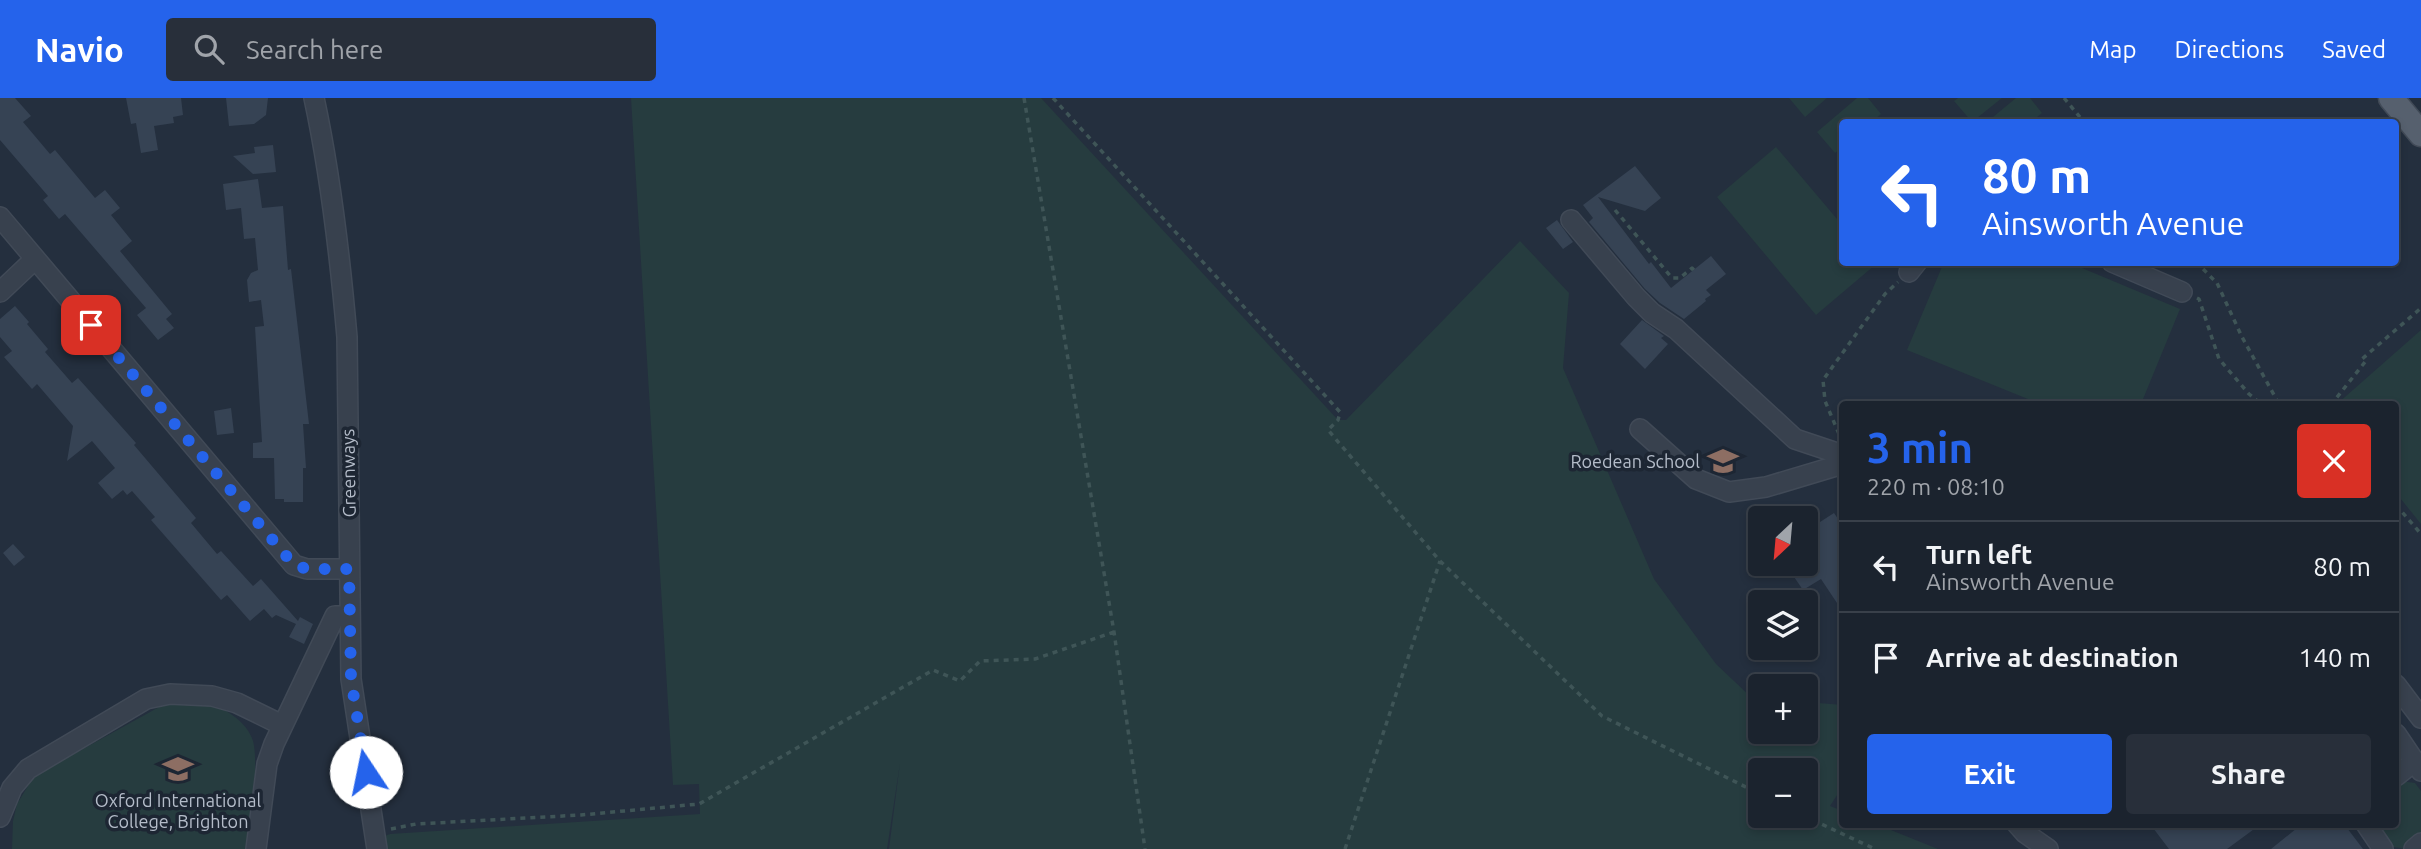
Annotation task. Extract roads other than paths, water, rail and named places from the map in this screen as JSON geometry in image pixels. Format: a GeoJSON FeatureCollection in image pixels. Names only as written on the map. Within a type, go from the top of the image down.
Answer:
{"type":"FeatureCollection","features":[{"type":"Feature","properties":{"kind":"main road"},"geometry":{"type":"LineString","coordinates":[[2391,98],[2421,134]]}},
{"type":"Feature","properties":{"kind":"street","name":"Greenways"},"geometry":{"type":"LineString","coordinates":[[314,98],[334,206],[344,294],[347,337],[351,679],[375,841]]}},
{"type":"Feature","properties":{"kind":"street"},"geometry":{"type":"LineString","coordinates":[[0,217],[294,565],[307,569],[349,569]]}},
{"type":"Feature","properties":{"kind":"street"},"geometry":{"type":"LineString","coordinates":[[1571,220],[1652,313],[1676,329],[1795,439],[1839,454]]}},
{"type":"Feature","properties":{"kind":"street"},"geometry":{"type":"LineString","coordinates":[[0,292],[35,259]]}},
{"type":"Feature","properties":{"kind":"street"},"geometry":{"type":"LineString","coordinates":[[2121,266],[2182,292]]}},
{"type":"Feature","properties":{"kind":"street"},"geometry":{"type":"LineString","coordinates":[[1640,429],[1696,480],[1729,492],[1766,487],[1839,465]]}},
{"type":"Feature","properties":{"kind":"street"},"geometry":{"type":"LineString","coordinates":[[256,849],[267,764],[282,725],[335,616],[349,616]]}},
{"type":"Feature","properties":{"kind":"street"},"geometry":{"type":"LineString","coordinates":[[2399,689],[2421,718]]}},
{"type":"Feature","properties":{"kind":"street"},"geometry":{"type":"LineString","coordinates":[[0,817],[12,788],[28,769],[146,699],[170,694],[212,696],[237,704],[282,725]]}},
{"type":"Feature","properties":{"kind":"street"},"geometry":{"type":"LineString","coordinates":[[2399,738],[2418,766],[2399,775]]}},
{"type":"Feature","properties":{"kind":"street"},"geometry":{"type":"LineString","coordinates":[[2021,828],[2048,849]]}},
{"type":"Feature","properties":{"kind":"street"},"geometry":{"type":"LineString","coordinates":[[2368,828],[2383,849]]}},
{"type":"Feature","properties":{"kind":"street"},"geometry":{"type":"LineString","coordinates":[[2414,849],[2421,843]]}},
{"type":"Feature","properties":{"kind":"place","name":"Roedean School"},"geometry":{"type":"Point","coordinates":[1723,461]}},
{"type":"Feature","properties":{"kind":"place","name":"Oxford International College, Brighton"},"geometry":{"type":"Point","coordinates":[178,769]}}]}
